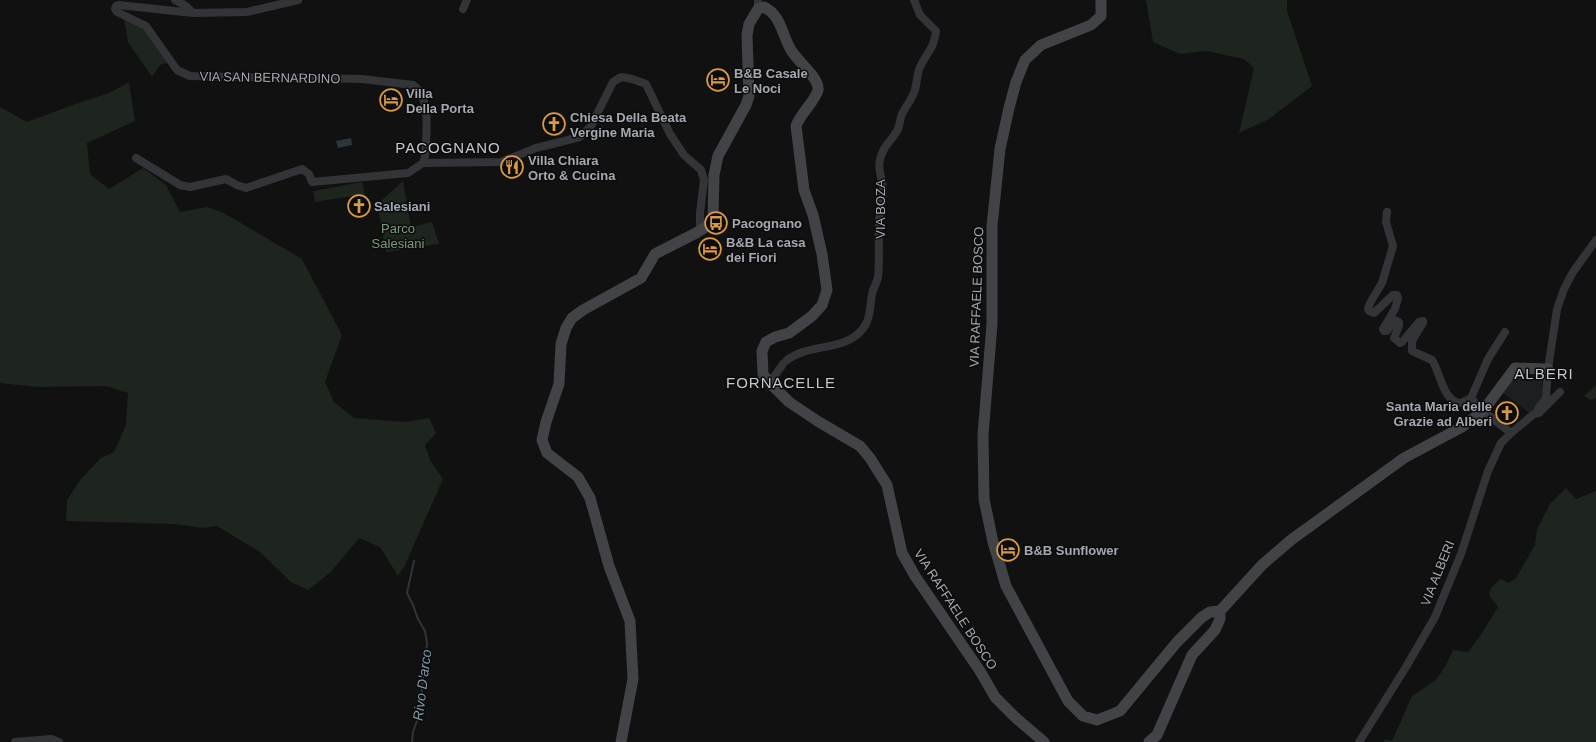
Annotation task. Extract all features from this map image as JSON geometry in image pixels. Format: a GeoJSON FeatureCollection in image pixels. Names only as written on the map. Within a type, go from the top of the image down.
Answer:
{"type":"FeatureCollection","features":[{"type":"Feature","properties":{"kind":"street"},"geometry":{"type":"LineString","coordinates":[[174,0],[186,6],[193,13]]}},
{"type":"Feature","properties":{"kind":"street","name":"VIA SAN BERNARDINO"},"geometry":{"type":"LineString","coordinates":[[298,0],[247,12],[193,13],[119,5],[115,8],[117,12],[146,26],[177,70],[190,76],[362,79],[413,85],[418,88],[426,104],[425,156],[423,163]]}},
{"type":"Feature","properties":{"kind":"street"},"geometry":{"type":"LineString","coordinates":[[463,9],[467,0]]}},
{"type":"Feature","properties":{"kind":"street","name":"VIA BOZA"},"geometry":{"type":"LineString","coordinates":[[768,382],[771,381],[785,362],[793,356],[825,346],[845,343],[867,323],[870,314],[872,293],[878,276],[880,251],[879,224],[883,189],[879,167],[880,160],[885,147],[898,129],[903,114],[914,92],[920,67],[925,57],[931,50],[935,38],[936,31],[920,15],[914,0]]}},
{"type":"Feature","properties":{"kind":"street","name":"VIA RAFFAELE BOSCO"},"geometry":{"type":"LineString","coordinates":[[1101,0],[1101,16],[1091,25],[1041,45],[1025,60],[1016,82],[1009,108],[1000,149],[992,226],[992,324],[984,435],[984,499],[993,542],[1006,586],[1068,701],[1083,716],[1097,720],[1120,711],[1177,642],[1202,617],[1210,612],[1220,611]]}},
{"type":"Feature","properties":{"kind":"street"},"geometry":{"type":"LineString","coordinates":[[621,742],[633,679],[630,621],[609,566],[590,498],[578,478],[547,453],[542,440],[546,422],[559,384],[561,344],[566,328],[572,318],[583,310],[641,278],[655,254],[709,225],[713,220],[714,175],[718,156],[746,105],[749,96],[747,36],[749,24],[758,4],[774,14],[790,49],[802,66],[813,75],[817,82],[818,90],[812,102],[798,119],[796,126],[804,190],[813,215],[822,254],[826,290],[822,305],[812,316],[789,333],[775,337],[766,342],[763,348],[762,357],[764,374],[768,382]]}},
{"type":"Feature","properties":{"kind":"street"},"geometry":{"type":"LineString","coordinates":[[136,158],[180,185],[190,186],[226,179],[246,188],[302,169],[309,174],[312,182],[408,173],[423,163],[501,162],[536,148],[580,137],[591,126],[613,82],[621,77],[646,84],[670,134],[684,154],[700,170],[704,180],[700,213],[700,230]]}},
{"type":"Feature","properties":{"kind":"street"},"geometry":{"type":"LineString","coordinates":[[1387,212],[1386,222],[1393,246],[1382,282],[1370,303],[1368,309],[1369,312],[1374,313],[1393,295],[1397,295],[1398,298],[1395,309],[1383,329],[1384,331],[1387,331],[1396,320],[1399,323],[1394,338],[1400,343],[1419,322],[1423,321],[1412,342],[1412,351],[1432,360],[1447,394],[1454,401],[1461,403],[1471,398],[1488,359],[1505,332]]}},
{"type":"Feature","properties":{"kind":"street","name":"VIA ALBERI"},"geometry":{"type":"LineString","coordinates":[[1359,742],[1435,617],[1461,554],[1488,471],[1501,443],[1510,433],[1534,414],[1546,398],[1548,368],[1557,309],[1564,289],[1573,272],[1596,240]]}},
{"type":"Feature","properties":{"kind":"street"},"geometry":{"type":"LineString","coordinates":[[1150,742],[1157,736],[1192,655],[1216,630],[1220,618],[1220,611],[1262,565],[1291,540],[1404,458],[1462,427],[1483,411],[1515,368],[1548,368]]}},
{"type":"Feature","properties":{"kind":"street","name":"VIA RAFFAELE BOSCO"},"geometry":{"type":"LineString","coordinates":[[768,382],[789,402],[860,446],[870,458],[887,484],[902,553],[915,576],[980,670],[995,697],[1017,719],[1044,742]]}},
{"type":"Feature","properties":{"kind":"street","name":"VIA ALBERI"},"geometry":{"type":"LineString","coordinates":[[1534,414],[1539,414],[1560,392]]}},
{"type":"Feature","properties":{"kind":"street"},"geometry":{"type":"LineString","coordinates":[[1471,398],[1483,411],[1510,433]]}},
{"type":"Feature","properties":{"kind":"street"},"geometry":{"type":"LineString","coordinates":[[15,742],[55,739],[59,742]]}},
{"type":"Feature","properties":{"kind":"shaded area"},"geometry":{"type":"Polygon","coordinates":[[[351,138],[352,145],[338,148],[336,141],[351,138]]]}},
{"type":"Feature","properties":{"kind":"shaded area"},"geometry":{"type":"Polygon","coordinates":[[[1542,375],[1543,399],[1532,415],[1503,393],[1515,377],[1542,375]]]}},
{"type":"Feature","properties":{"kind":"green space"},"geometry":{"type":"Polygon","coordinates":[[[1146,0],[1287,0],[1287,11],[1312,86],[1269,119],[1239,133],[1254,68],[1244,59],[1206,51],[1180,54],[1153,42],[1146,0]]]}},
{"type":"Feature","properties":{"kind":"green space"},"geometry":{"type":"Polygon","coordinates":[[[124,19],[145,29],[168,62],[160,65],[152,77],[128,42],[124,19]]]}},
{"type":"Feature","properties":{"kind":"green space"},"geometry":{"type":"Polygon","coordinates":[[[129,82],[135,121],[87,143],[90,174],[109,189],[143,168],[166,185],[180,212],[207,207],[222,212],[302,259],[342,335],[325,382],[334,402],[354,418],[405,422],[429,418],[436,433],[425,445],[430,460],[443,479],[405,565],[398,576],[380,547],[359,538],[331,572],[308,590],[291,582],[260,552],[217,526],[203,528],[175,524],[66,521],[67,500],[81,479],[101,458],[114,452],[126,425],[128,393],[106,386],[37,387],[0,383],[0,107],[27,122],[109,93],[129,82]]]}},
{"type":"Feature","properties":{"kind":"green space","name":"Parco Salesiani"},"geometry":{"type":"Polygon","coordinates":[[[403,181],[411,227],[432,222],[439,244],[386,252],[378,207],[383,199],[403,181]]]}},
{"type":"Feature","properties":{"kind":"green space"},"geometry":{"type":"Polygon","coordinates":[[[362,182],[365,194],[315,202],[313,191],[362,182]]]}},
{"type":"Feature","properties":{"kind":"green space"},"geometry":{"type":"Polygon","coordinates":[[[1596,385],[1596,398],[1591,400],[1584,396],[1596,385]]]}},
{"type":"Feature","properties":{"kind":"green space"},"geometry":{"type":"Polygon","coordinates":[[[1566,488],[1576,499],[1596,491],[1596,742],[1384,742],[1385,739],[1392,741],[1412,696],[1436,680],[1446,665],[1453,650],[1468,652],[1482,633],[1498,607],[1489,595],[1491,588],[1500,579],[1509,583],[1516,578],[1535,545],[1537,529],[1550,504],[1566,488]]]}},
{"type":"Feature","properties":{"kind":"waterway","name":"Rivo D'arco"},"geometry":{"type":"LineString","coordinates":[[412,742],[413,732],[421,709],[427,643],[425,631],[407,593],[414,561]]}},
{"type":"Feature","properties":{"kind":"place","name":"B&B Casale Le Noci"},"geometry":{"type":"Point","coordinates":[718,80]}},
{"type":"Feature","properties":{"kind":"place","name":"Villa Della Porta"},"geometry":{"type":"Point","coordinates":[391,100]}},
{"type":"Feature","properties":{"kind":"place","name":"Chiesa Della Beata Vergine Maria"},"geometry":{"type":"Point","coordinates":[554,124]}},
{"type":"Feature","properties":{"kind":"place","name":"Villa Chiara Orto & Cucina"},"geometry":{"type":"Point","coordinates":[512,167]}},
{"type":"Feature","properties":{"kind":"place","name":"Salesiani"},"geometry":{"type":"Point","coordinates":[359,206]}},
{"type":"Feature","properties":{"kind":"place","name":"Pacognano"},"geometry":{"type":"Point","coordinates":[716,223]}},
{"type":"Feature","properties":{"kind":"place","name":"B&B La casa dei Fiori"},"geometry":{"type":"Point","coordinates":[710,249]}},
{"type":"Feature","properties":{"kind":"place","name":"Santa Maria delle Grazie ad Alberi"},"geometry":{"type":"Point","coordinates":[1507,413]}},
{"type":"Feature","properties":{"kind":"place","name":"B&B Sunflower"},"geometry":{"type":"Point","coordinates":[1008,550]}},
{"type":"Feature","properties":{"kind":"district","name":"PACOGNANO"},"geometry":{"type":"Point","coordinates":[448,148]}},
{"type":"Feature","properties":{"kind":"district","name":"ALBERI"},"geometry":{"type":"Point","coordinates":[1544,374]}},
{"type":"Feature","properties":{"kind":"district","name":"FORNACELLE"},"geometry":{"type":"Point","coordinates":[781,383]}}]}
